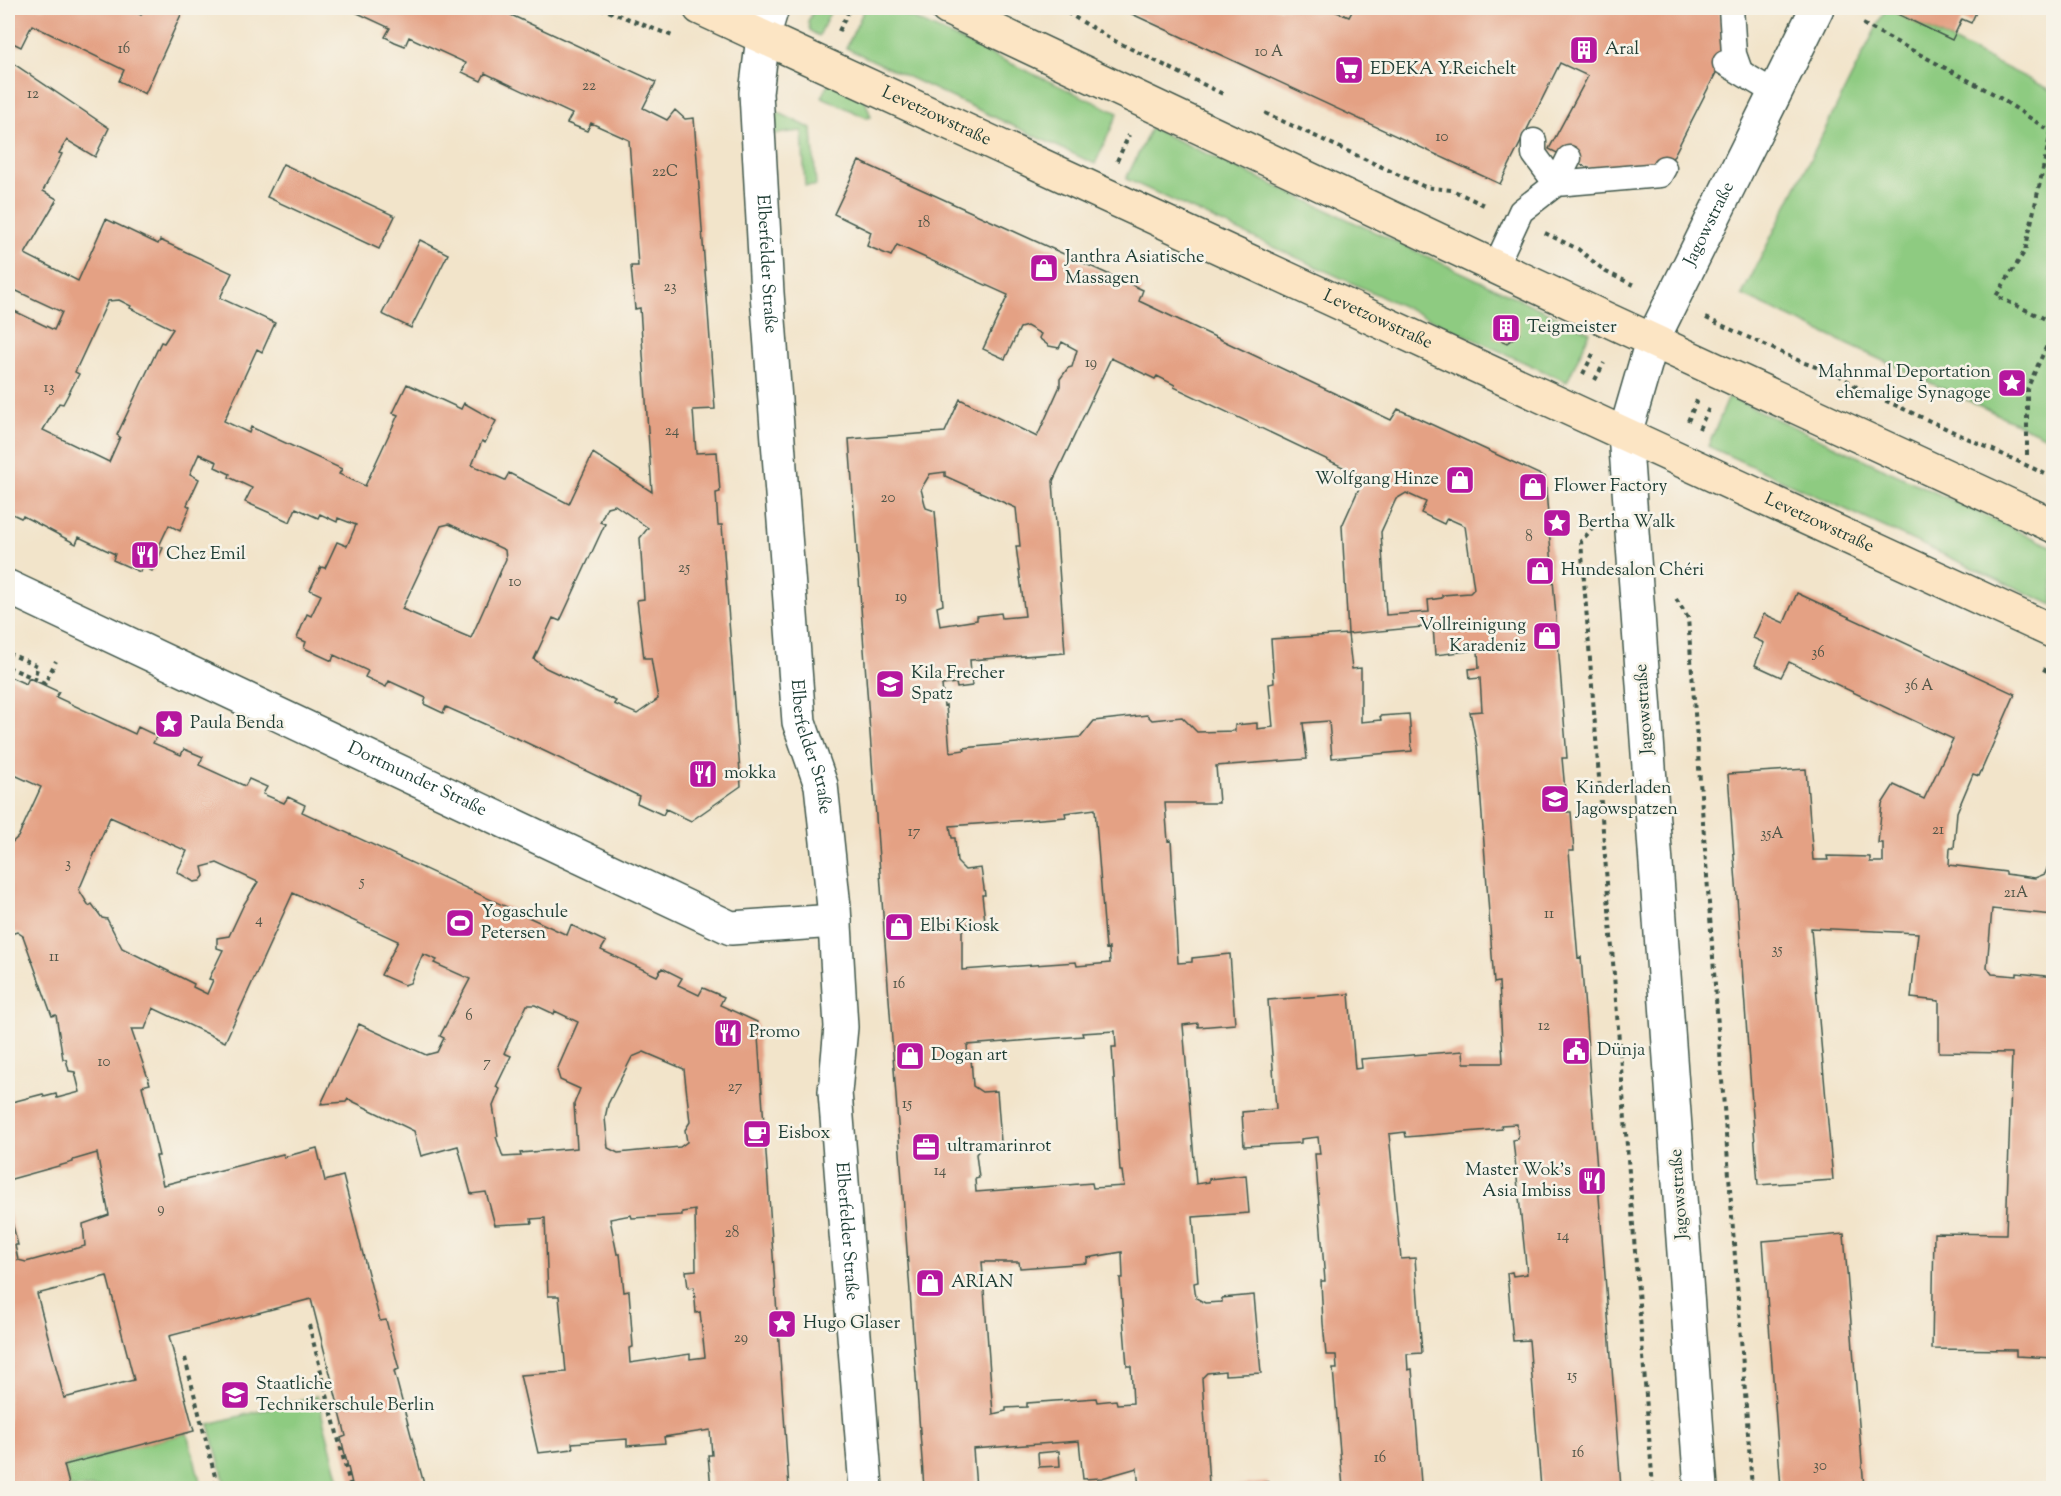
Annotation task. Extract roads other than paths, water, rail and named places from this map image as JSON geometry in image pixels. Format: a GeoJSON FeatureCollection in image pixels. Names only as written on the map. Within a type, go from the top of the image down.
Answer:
{"type":"FeatureCollection","features":[{"type":"Feature","properties":{"kind":"main road","name":"Levetzowstraße"},"geometry":{"type":"LineString","coordinates":[[700,8],[768,22],[1625,434],[2054,632]]}},
{"type":"Feature","properties":{"kind":"main road"},"geometry":{"type":"LineString","coordinates":[[947,8],[1652,341],[2054,526]]}},
{"type":"Feature","properties":{"kind":"street","name":"Jagowstraße"},"geometry":{"type":"LineString","coordinates":[[1701,1488],[1625,434],[1652,341],[1818,8]]}},
{"type":"Feature","properties":{"kind":"street","name":"Elberfelder Straße"},"geometry":{"type":"LineString","coordinates":[[768,22],[756,93],[764,249],[799,722],[821,785],[835,921],[841,1027],[835,1092],[866,1488]]}},
{"type":"Feature","properties":{"kind":"street","name":"Dortmunder Straße"},"geometry":{"type":"LineString","coordinates":[[8,587],[730,928],[835,921]]}},
{"type":"Feature","properties":{"kind":"lane"},"geometry":{"type":"LineString","coordinates":[[1731,8],[1734,54],[1731,66],[1775,93]]}},
{"type":"Feature","properties":{"kind":"lane"},"geometry":{"type":"LineString","coordinates":[[1534,141],[1534,154],[1556,184]]}},
{"type":"Feature","properties":{"kind":"lane"},"geometry":{"type":"LineString","coordinates":[[1496,267],[1521,211],[1556,184],[1569,158]]}},
{"type":"Feature","properties":{"kind":"lane"},"geometry":{"type":"LineString","coordinates":[[1556,184],[1614,175],[1660,175],[1664,168]]}},
{"type":"Feature","properties":{"kind":"place","name":"Aral"},"geometry":{"type":"Point","coordinates":[1584,50]}},
{"type":"Feature","properties":{"kind":"place","name":"EDEKA Y.Reichelt"},"geometry":{"type":"Point","coordinates":[1349,70]}},
{"type":"Feature","properties":{"kind":"place","name":"Janthra Asiatische Massagen"},"geometry":{"type":"Point","coordinates":[1044,268]}},
{"type":"Feature","properties":{"kind":"place","name":"Teigmeister"},"geometry":{"type":"Point","coordinates":[1506,328]}},
{"type":"Feature","properties":{"kind":"place","name":"Mahnmal Deportation ehemalige Synagoge"},"geometry":{"type":"Point","coordinates":[2012,383]}},
{"type":"Feature","properties":{"kind":"place","name":"Wolfgang Hinze"},"geometry":{"type":"Point","coordinates":[1460,480]}},
{"type":"Feature","properties":{"kind":"place","name":"Flower Factory"},"geometry":{"type":"Point","coordinates":[1533,487]}},
{"type":"Feature","properties":{"kind":"place","name":"Bertha Walk"},"geometry":{"type":"Point","coordinates":[1557,523]}},
{"type":"Feature","properties":{"kind":"place","name":"Chez Emil"},"geometry":{"type":"Point","coordinates":[145,555]}},
{"type":"Feature","properties":{"kind":"place","name":"Hundesalon Chéri"},"geometry":{"type":"Point","coordinates":[1540,571]}},
{"type":"Feature","properties":{"kind":"place","name":"Vollreinigung Karadeniz"},"geometry":{"type":"Point","coordinates":[1547,636]}},
{"type":"Feature","properties":{"kind":"place","name":"Kila Frecher Spatz"},"geometry":{"type":"Point","coordinates":[890,684]}},
{"type":"Feature","properties":{"kind":"place","name":"Paula Benda"},"geometry":{"type":"Point","coordinates":[169,724]}},
{"type":"Feature","properties":{"kind":"place","name":"mokka"},"geometry":{"type":"Point","coordinates":[703,774]}},
{"type":"Feature","properties":{"kind":"place","name":"Kinderladen Jagowspatzen"},"geometry":{"type":"Point","coordinates":[1555,799]}},
{"type":"Feature","properties":{"kind":"place","name":"Yogaschule Petersen"},"geometry":{"type":"Point","coordinates":[460,923]}},
{"type":"Feature","properties":{"kind":"place","name":"Elbi Kiosk"},"geometry":{"type":"Point","coordinates":[899,927]}},
{"type":"Feature","properties":{"kind":"place","name":"Promo"},"geometry":{"type":"Point","coordinates":[728,1033]}},
{"type":"Feature","properties":{"kind":"place","name":"Dünja"},"geometry":{"type":"Point","coordinates":[1576,1051]}},
{"type":"Feature","properties":{"kind":"place","name":"Dogan art"},"geometry":{"type":"Point","coordinates":[910,1056]}},
{"type":"Feature","properties":{"kind":"place","name":"Eisbox"},"geometry":{"type":"Point","coordinates":[757,1134]}},
{"type":"Feature","properties":{"kind":"place","name":"ultramarinrot"},"geometry":{"type":"Point","coordinates":[926,1147]}},
{"type":"Feature","properties":{"kind":"place","name":"Master Wok's Asia Imbiss"},"geometry":{"type":"Point","coordinates":[1592,1181]}},
{"type":"Feature","properties":{"kind":"place","name":"ARIAN"},"geometry":{"type":"Point","coordinates":[930,1283]}},
{"type":"Feature","properties":{"kind":"place","name":"Hugo Glaser"},"geometry":{"type":"Point","coordinates":[782,1324]}},
{"type":"Feature","properties":{"kind":"place","name":"Staatliche Technikerschule Berlin"},"geometry":{"type":"Point","coordinates":[235,1395]}}]}
